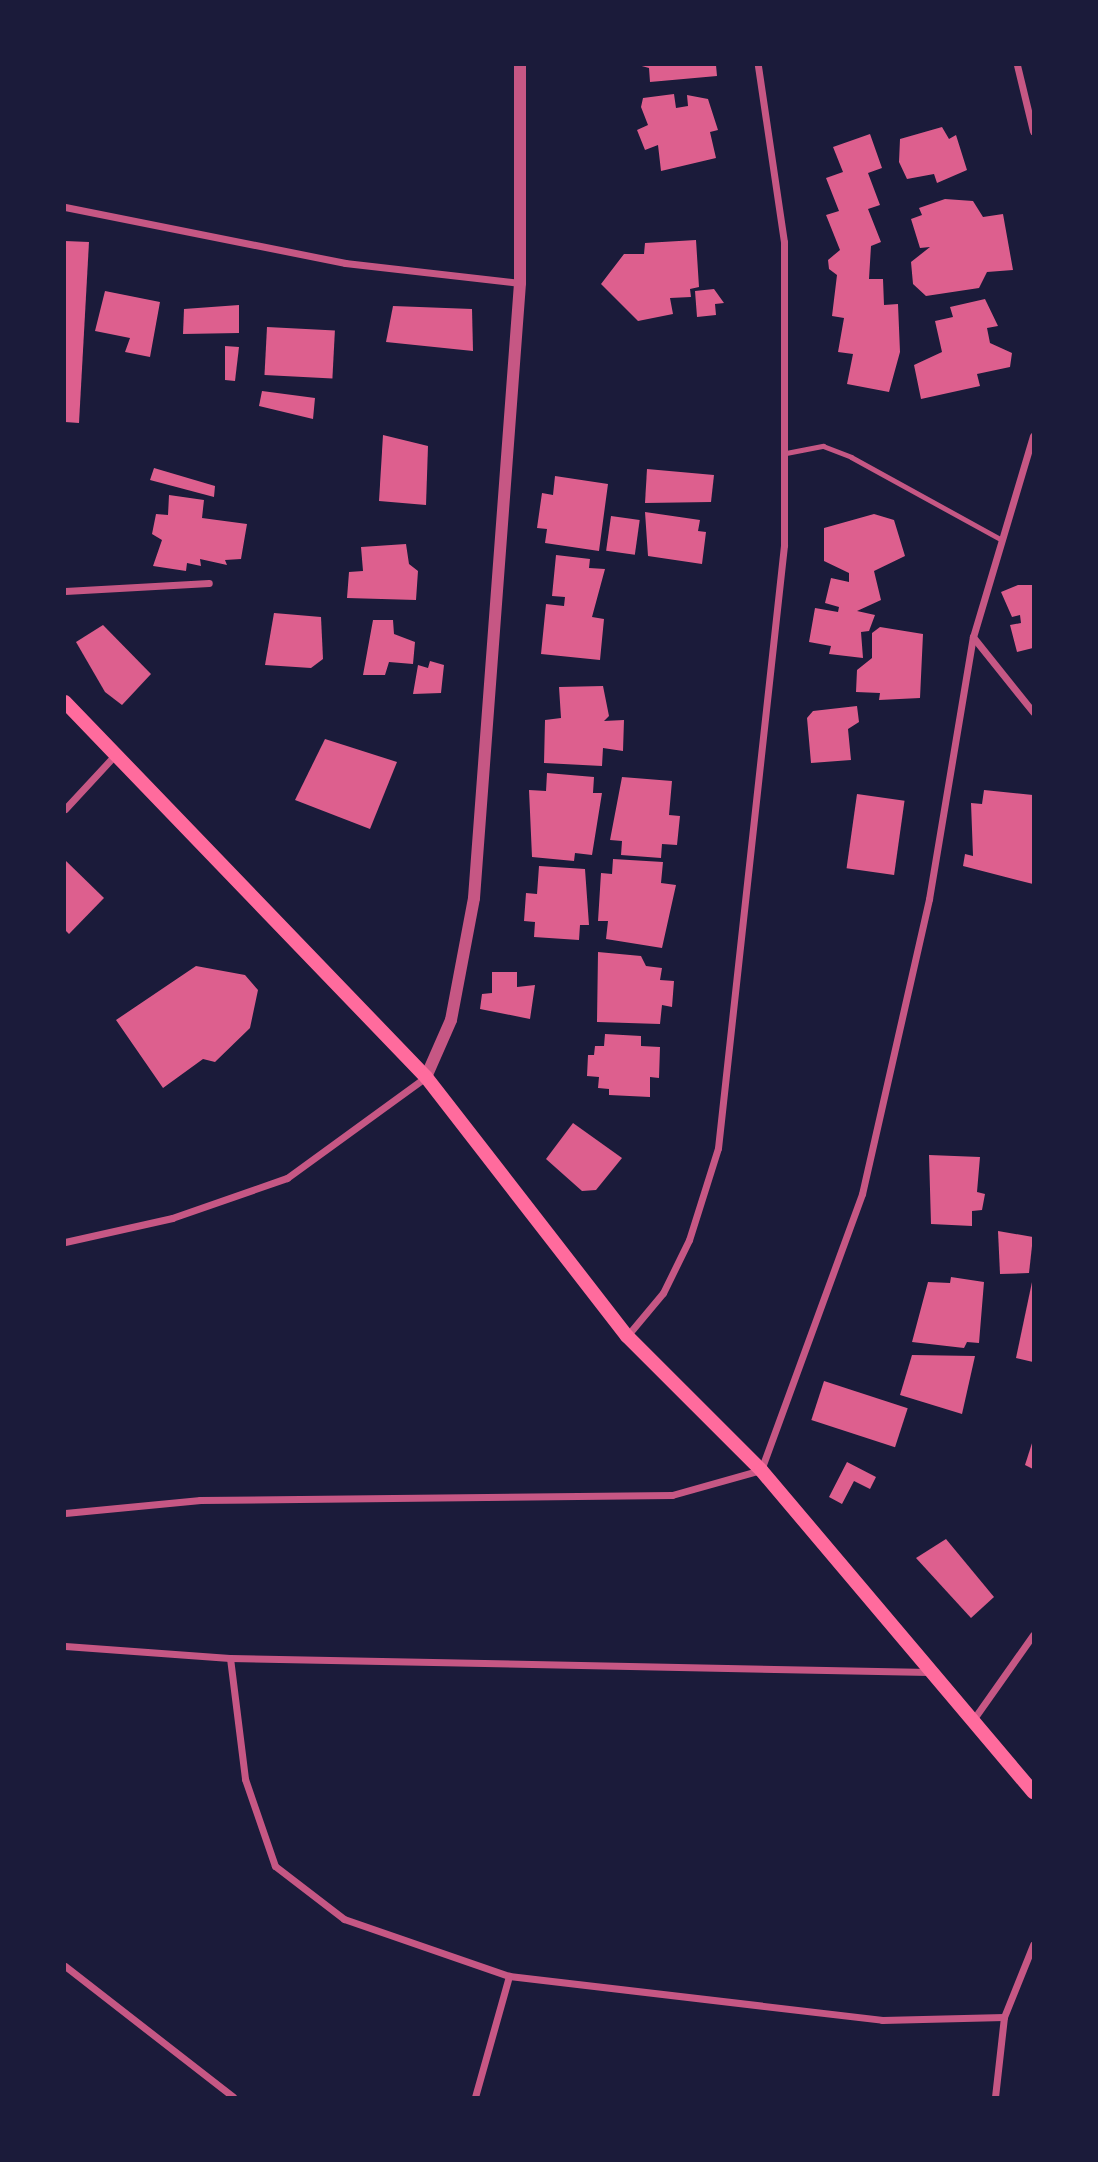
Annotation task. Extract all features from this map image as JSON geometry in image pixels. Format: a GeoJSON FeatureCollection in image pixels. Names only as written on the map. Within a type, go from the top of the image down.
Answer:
{"type":"FeatureCollection","features":[{"type":"Feature","properties":{"kind":"main road"},"geometry":{"type":"LineString","coordinates":[[65,702],[426,1077],[627,1336],[761,1470],[1033,1792]]}},
{"type":"Feature","properties":{"kind":"street"},"geometry":{"type":"LineString","coordinates":[[65,1242],[172,1218],[287,1178],[426,1077],[451,1020],[474,898],[520,283],[520,65]]}},
{"type":"Feature","properties":{"kind":"street"},"geometry":{"type":"LineString","coordinates":[[627,1336],[663,1293],[684,1250],[718,1148],[784,545],[784,242],[758,65]]}},
{"type":"Feature","properties":{"kind":"street"},"geometry":{"type":"LineString","coordinates":[[1017,65],[1033,131]]}},
{"type":"Feature","properties":{"kind":"street"},"geometry":{"type":"LineString","coordinates":[[65,207],[345,263],[520,283]]}},
{"type":"Feature","properties":{"kind":"street"},"geometry":{"type":"LineString","coordinates":[[65,1513],[200,1500],[672,1494],[761,1470],[862,1194],[892,1081],[973,637],[1033,436]]}},
{"type":"Feature","properties":{"kind":"street"},"geometry":{"type":"LineString","coordinates":[[65,591],[209,583]]}},
{"type":"Feature","properties":{"kind":"street"},"geometry":{"type":"LineString","coordinates":[[973,637],[1033,712]]}},
{"type":"Feature","properties":{"kind":"street"},"geometry":{"type":"LineString","coordinates":[[65,809],[115,755]]}},
{"type":"Feature","properties":{"kind":"street"},"geometry":{"type":"LineString","coordinates":[[972,1721],[1033,1635]]}},
{"type":"Feature","properties":{"kind":"street"},"geometry":{"type":"LineString","coordinates":[[65,1646],[230,1658],[929,1672]]}},
{"type":"Feature","properties":{"kind":"street"},"geometry":{"type":"LineString","coordinates":[[230,1658],[245,1779],[275,1866],[344,1919],[509,1976],[882,2020],[1004,2017]]}},
{"type":"Feature","properties":{"kind":"street"},"geometry":{"type":"LineString","coordinates":[[995,2097],[1004,2017],[1033,1945]]}},
{"type":"Feature","properties":{"kind":"street"},"geometry":{"type":"LineString","coordinates":[[65,1966],[233,2097]]}},
{"type":"Feature","properties":{"kind":"street"},"geometry":{"type":"LineString","coordinates":[[475,2097],[509,1976]]}},
{"type":"Feature","properties":{"kind":"lane"},"geometry":{"type":"LineString","coordinates":[[786,453],[823,446],[852,457],[1002,540]]}},
{"type":"Feature","properties":{"kind":"building"},"geometry":{"type":"Polygon","coordinates":[[[638,65],[716,65],[717,76],[650,82],[649,68],[638,65]]]}},
{"type":"Feature","properties":{"kind":"building"},"geometry":{"type":"Polygon","coordinates":[[[674,94],[676,108],[688,106],[687,95],[708,99],[718,130],[710,132],[716,158],[661,171],[658,145],[645,150],[637,130],[648,125],[641,107],[643,98],[674,94]]]}},
{"type":"Feature","properties":{"kind":"building"},"geometry":{"type":"Polygon","coordinates":[[[942,127],[949,139],[956,135],[967,170],[937,183],[934,174],[907,179],[899,162],[900,139],[942,127]]]}},
{"type":"Feature","properties":{"kind":"building"},"geometry":{"type":"Polygon","coordinates":[[[870,134],[882,168],[868,173],[880,205],[868,209],[881,242],[871,246],[869,279],[883,279],[884,305],[898,304],[900,352],[889,392],[847,384],[853,354],[838,352],[844,318],[832,316],[837,275],[829,269],[828,260],[840,250],[826,215],[839,211],[826,178],[843,172],[833,147],[870,134]]]}},
{"type":"Feature","properties":{"kind":"building"},"geometry":{"type":"Polygon","coordinates":[[[945,199],[973,201],[983,217],[1003,214],[1013,270],[987,272],[979,288],[926,296],[913,284],[911,262],[930,247],[920,248],[911,219],[922,215],[919,208],[945,199]]]}},
{"type":"Feature","properties":{"kind":"building"},"geometry":{"type":"Polygon","coordinates":[[[696,240],[699,287],[690,289],[691,297],[670,298],[673,314],[638,321],[601,284],[624,254],[644,254],[645,243],[696,240]]]}},
{"type":"Feature","properties":{"kind":"building"},"geometry":{"type":"Polygon","coordinates":[[[65,241],[89,242],[79,423],[65,422],[65,241]]]}},
{"type":"Feature","properties":{"kind":"building"},"geometry":{"type":"Polygon","coordinates":[[[714,289],[724,303],[715,304],[716,315],[697,317],[695,291],[714,289]]]}},
{"type":"Feature","properties":{"kind":"building"},"geometry":{"type":"Polygon","coordinates":[[[105,291],[160,302],[150,357],[125,352],[130,338],[95,331],[105,291]]]}},
{"type":"Feature","properties":{"kind":"building"},"geometry":{"type":"Polygon","coordinates":[[[985,299],[998,326],[987,328],[990,343],[1012,353],[1010,367],[977,374],[980,386],[921,399],[914,365],[942,352],[935,321],[953,317],[950,307],[985,299]]]}},
{"type":"Feature","properties":{"kind":"building"},"geometry":{"type":"Polygon","coordinates":[[[239,305],[239,333],[183,334],[184,309],[239,305]]]}},
{"type":"Feature","properties":{"kind":"building"},"geometry":{"type":"Polygon","coordinates":[[[393,306],[472,309],[473,351],[386,342],[393,306]]]}},
{"type":"Feature","properties":{"kind":"building"},"geometry":{"type":"Polygon","coordinates":[[[267,327],[335,331],[332,378],[264,375],[267,327]]]}},
{"type":"Feature","properties":{"kind":"building"},"geometry":{"type":"Polygon","coordinates":[[[225,346],[239,347],[235,381],[225,380],[225,346]]]}},
{"type":"Feature","properties":{"kind":"building"},"geometry":{"type":"Polygon","coordinates":[[[262,391],[315,398],[313,419],[259,406],[262,391]]]}},
{"type":"Feature","properties":{"kind":"building"},"geometry":{"type":"Polygon","coordinates":[[[383,435],[428,446],[426,505],[379,501],[383,435]]]}},
{"type":"Feature","properties":{"kind":"building"},"geometry":{"type":"Polygon","coordinates":[[[154,468],[215,486],[214,497],[150,480],[154,468]]]}},
{"type":"Feature","properties":{"kind":"building"},"geometry":{"type":"Polygon","coordinates":[[[647,469],[714,475],[711,502],[645,503],[647,469]]]}},
{"type":"Feature","properties":{"kind":"building"},"geometry":{"type":"Polygon","coordinates":[[[555,476],[608,484],[599,551],[545,543],[547,529],[537,528],[542,493],[553,495],[555,476]]]}},
{"type":"Feature","properties":{"kind":"building"},"geometry":{"type":"Polygon","coordinates":[[[169,495],[204,500],[202,518],[247,524],[241,559],[225,560],[227,565],[200,559],[201,566],[187,563],[186,571],[153,566],[162,540],[152,534],[156,514],[168,515],[169,495]]]}},
{"type":"Feature","properties":{"kind":"building"},"geometry":{"type":"Polygon","coordinates":[[[645,512],[700,520],[698,531],[706,532],[702,564],[648,556],[645,512]]]}},
{"type":"Feature","properties":{"kind":"building"},"geometry":{"type":"Polygon","coordinates":[[[874,514],[894,520],[905,556],[874,571],[881,600],[857,611],[875,615],[869,631],[861,632],[863,658],[829,654],[831,646],[809,642],[815,608],[838,612],[839,607],[825,603],[831,578],[849,582],[849,573],[824,561],[824,528],[874,514]]]}},
{"type":"Feature","properties":{"kind":"building"},"geometry":{"type":"Polygon","coordinates":[[[611,516],[640,520],[635,555],[606,551],[611,516]]]}},
{"type":"Feature","properties":{"kind":"building"},"geometry":{"type":"Polygon","coordinates":[[[406,544],[409,564],[418,571],[416,600],[347,598],[349,572],[363,571],[361,547],[406,544]]]}},
{"type":"Feature","properties":{"kind":"building"},"geometry":{"type":"Polygon","coordinates":[[[556,555],[590,559],[589,568],[605,569],[592,617],[604,619],[600,660],[541,654],[546,604],[564,606],[565,597],[552,596],[556,555]]]}},
{"type":"Feature","properties":{"kind":"building"},"geometry":{"type":"Polygon","coordinates":[[[1018,585],[1033,585],[1033,648],[1017,652],[1010,625],[1021,623],[1020,615],[1012,617],[1001,592],[1018,585]]]}},
{"type":"Feature","properties":{"kind":"building"},"geometry":{"type":"Polygon","coordinates":[[[274,613],[321,617],[323,659],[311,668],[265,665],[274,613]]]}},
{"type":"Feature","properties":{"kind":"building"},"geometry":{"type":"Polygon","coordinates":[[[373,620],[393,620],[394,634],[415,642],[413,664],[389,662],[385,675],[363,675],[373,620]]]}},
{"type":"Feature","properties":{"kind":"building"},"geometry":{"type":"Polygon","coordinates":[[[103,625],[151,674],[122,705],[105,692],[76,642],[103,625]]]}},
{"type":"Feature","properties":{"kind":"building"},"geometry":{"type":"Polygon","coordinates":[[[880,627],[923,634],[920,698],[879,700],[880,693],[856,692],[857,670],[872,658],[872,633],[880,627]]]}},
{"type":"Feature","properties":{"kind":"building"},"geometry":{"type":"Polygon","coordinates":[[[430,661],[444,665],[441,693],[413,694],[418,665],[428,668],[430,661]]]}},
{"type":"Feature","properties":{"kind":"building"},"geometry":{"type":"Polygon","coordinates":[[[603,686],[609,716],[604,721],[624,720],[623,751],[603,748],[602,766],[544,763],[545,720],[561,718],[559,687],[603,686]]]}},
{"type":"Feature","properties":{"kind":"building"},"geometry":{"type":"Polygon","coordinates":[[[857,706],[859,722],[848,729],[851,760],[811,763],[807,718],[813,711],[857,706]]]}},
{"type":"Feature","properties":{"kind":"building"},"geometry":{"type":"Polygon","coordinates":[[[325,739],[397,762],[370,829],[295,800],[325,739]]]}},
{"type":"Feature","properties":{"kind":"building"},"geometry":{"type":"Polygon","coordinates":[[[547,773],[594,777],[593,793],[602,793],[592,855],[575,853],[574,861],[532,857],[529,790],[546,791],[547,773]]]}},
{"type":"Feature","properties":{"kind":"building"},"geometry":{"type":"Polygon","coordinates":[[[622,777],[672,781],[669,815],[680,816],[677,845],[662,844],[661,858],[621,855],[622,841],[610,840],[622,777]]]}},
{"type":"Feature","properties":{"kind":"building"},"geometry":{"type":"Polygon","coordinates":[[[984,790],[1033,795],[1033,884],[963,866],[965,854],[973,856],[971,803],[982,804],[984,790]]]}},
{"type":"Feature","properties":{"kind":"building"},"geometry":{"type":"Polygon","coordinates":[[[857,794],[905,801],[894,875],[847,868],[857,794]]]}},
{"type":"Feature","properties":{"kind":"building"},"geometry":{"type":"Polygon","coordinates":[[[613,859],[663,862],[661,883],[676,885],[662,948],[606,939],[608,921],[598,921],[601,873],[612,874],[613,859]]]}},
{"type":"Feature","properties":{"kind":"building"},"geometry":{"type":"Polygon","coordinates":[[[65,860],[104,898],[69,934],[65,930],[65,860]]]}},
{"type":"Feature","properties":{"kind":"building"},"geometry":{"type":"Polygon","coordinates":[[[539,866],[585,869],[589,925],[580,925],[579,940],[534,937],[535,922],[524,921],[526,893],[537,894],[539,866]]]}},
{"type":"Feature","properties":{"kind":"building"},"geometry":{"type":"Polygon","coordinates":[[[598,952],[641,956],[646,966],[662,968],[660,980],[674,981],[672,1007],[662,1005],[660,1024],[597,1022],[598,952]]]}},
{"type":"Feature","properties":{"kind":"building"},"geometry":{"type":"Polygon","coordinates":[[[196,966],[245,975],[258,990],[250,1028],[215,1062],[203,1059],[163,1088],[116,1020],[196,966]]]}},
{"type":"Feature","properties":{"kind":"building"},"geometry":{"type":"Polygon","coordinates":[[[492,972],[517,972],[517,987],[535,985],[530,1019],[480,1009],[482,994],[492,993],[492,972]]]}},
{"type":"Feature","properties":{"kind":"building"},"geometry":{"type":"Polygon","coordinates":[[[605,1034],[641,1036],[641,1046],[660,1047],[659,1078],[650,1077],[650,1097],[609,1095],[609,1089],[598,1088],[599,1077],[587,1076],[588,1055],[594,1055],[595,1046],[604,1046],[605,1034]]]}},
{"type":"Feature","properties":{"kind":"building"},"geometry":{"type":"Polygon","coordinates":[[[573,1123],[622,1158],[596,1190],[582,1191],[546,1159],[573,1123]]]}},
{"type":"Feature","properties":{"kind":"building"},"geometry":{"type":"Polygon","coordinates":[[[929,1155],[980,1157],[977,1192],[985,1194],[982,1210],[972,1211],[972,1226],[931,1224],[929,1155]]]}},
{"type":"Feature","properties":{"kind":"building"},"geometry":{"type":"Polygon","coordinates":[[[998,1231],[1033,1237],[1029,1273],[1000,1274],[998,1231]]]}},
{"type":"Feature","properties":{"kind":"building"},"geometry":{"type":"Polygon","coordinates":[[[951,1277],[984,1282],[979,1343],[967,1342],[964,1348],[912,1342],[928,1282],[950,1283],[951,1277]]]}},
{"type":"Feature","properties":{"kind":"building"},"geometry":{"type":"Polygon","coordinates":[[[1033,1282],[1033,1362],[1016,1358],[1033,1282]]]}},
{"type":"Feature","properties":{"kind":"building"},"geometry":{"type":"Polygon","coordinates":[[[912,1355],[975,1356],[962,1414],[900,1395],[912,1355]]]}},
{"type":"Feature","properties":{"kind":"building"},"geometry":{"type":"Polygon","coordinates":[[[824,1381],[908,1408],[895,1447],[811,1420],[824,1381]]]}},
{"type":"Feature","properties":{"kind":"building"},"geometry":{"type":"Polygon","coordinates":[[[1033,1440],[1033,1469],[1025,1465],[1033,1440]]]}},
{"type":"Feature","properties":{"kind":"building"},"geometry":{"type":"Polygon","coordinates":[[[847,1462],[876,1477],[870,1489],[854,1481],[842,1504],[829,1497],[847,1462]]]}},
{"type":"Feature","properties":{"kind":"building"},"geometry":{"type":"Polygon","coordinates":[[[946,1539],[994,1597],[971,1618],[916,1558],[946,1539]]]}}]}
